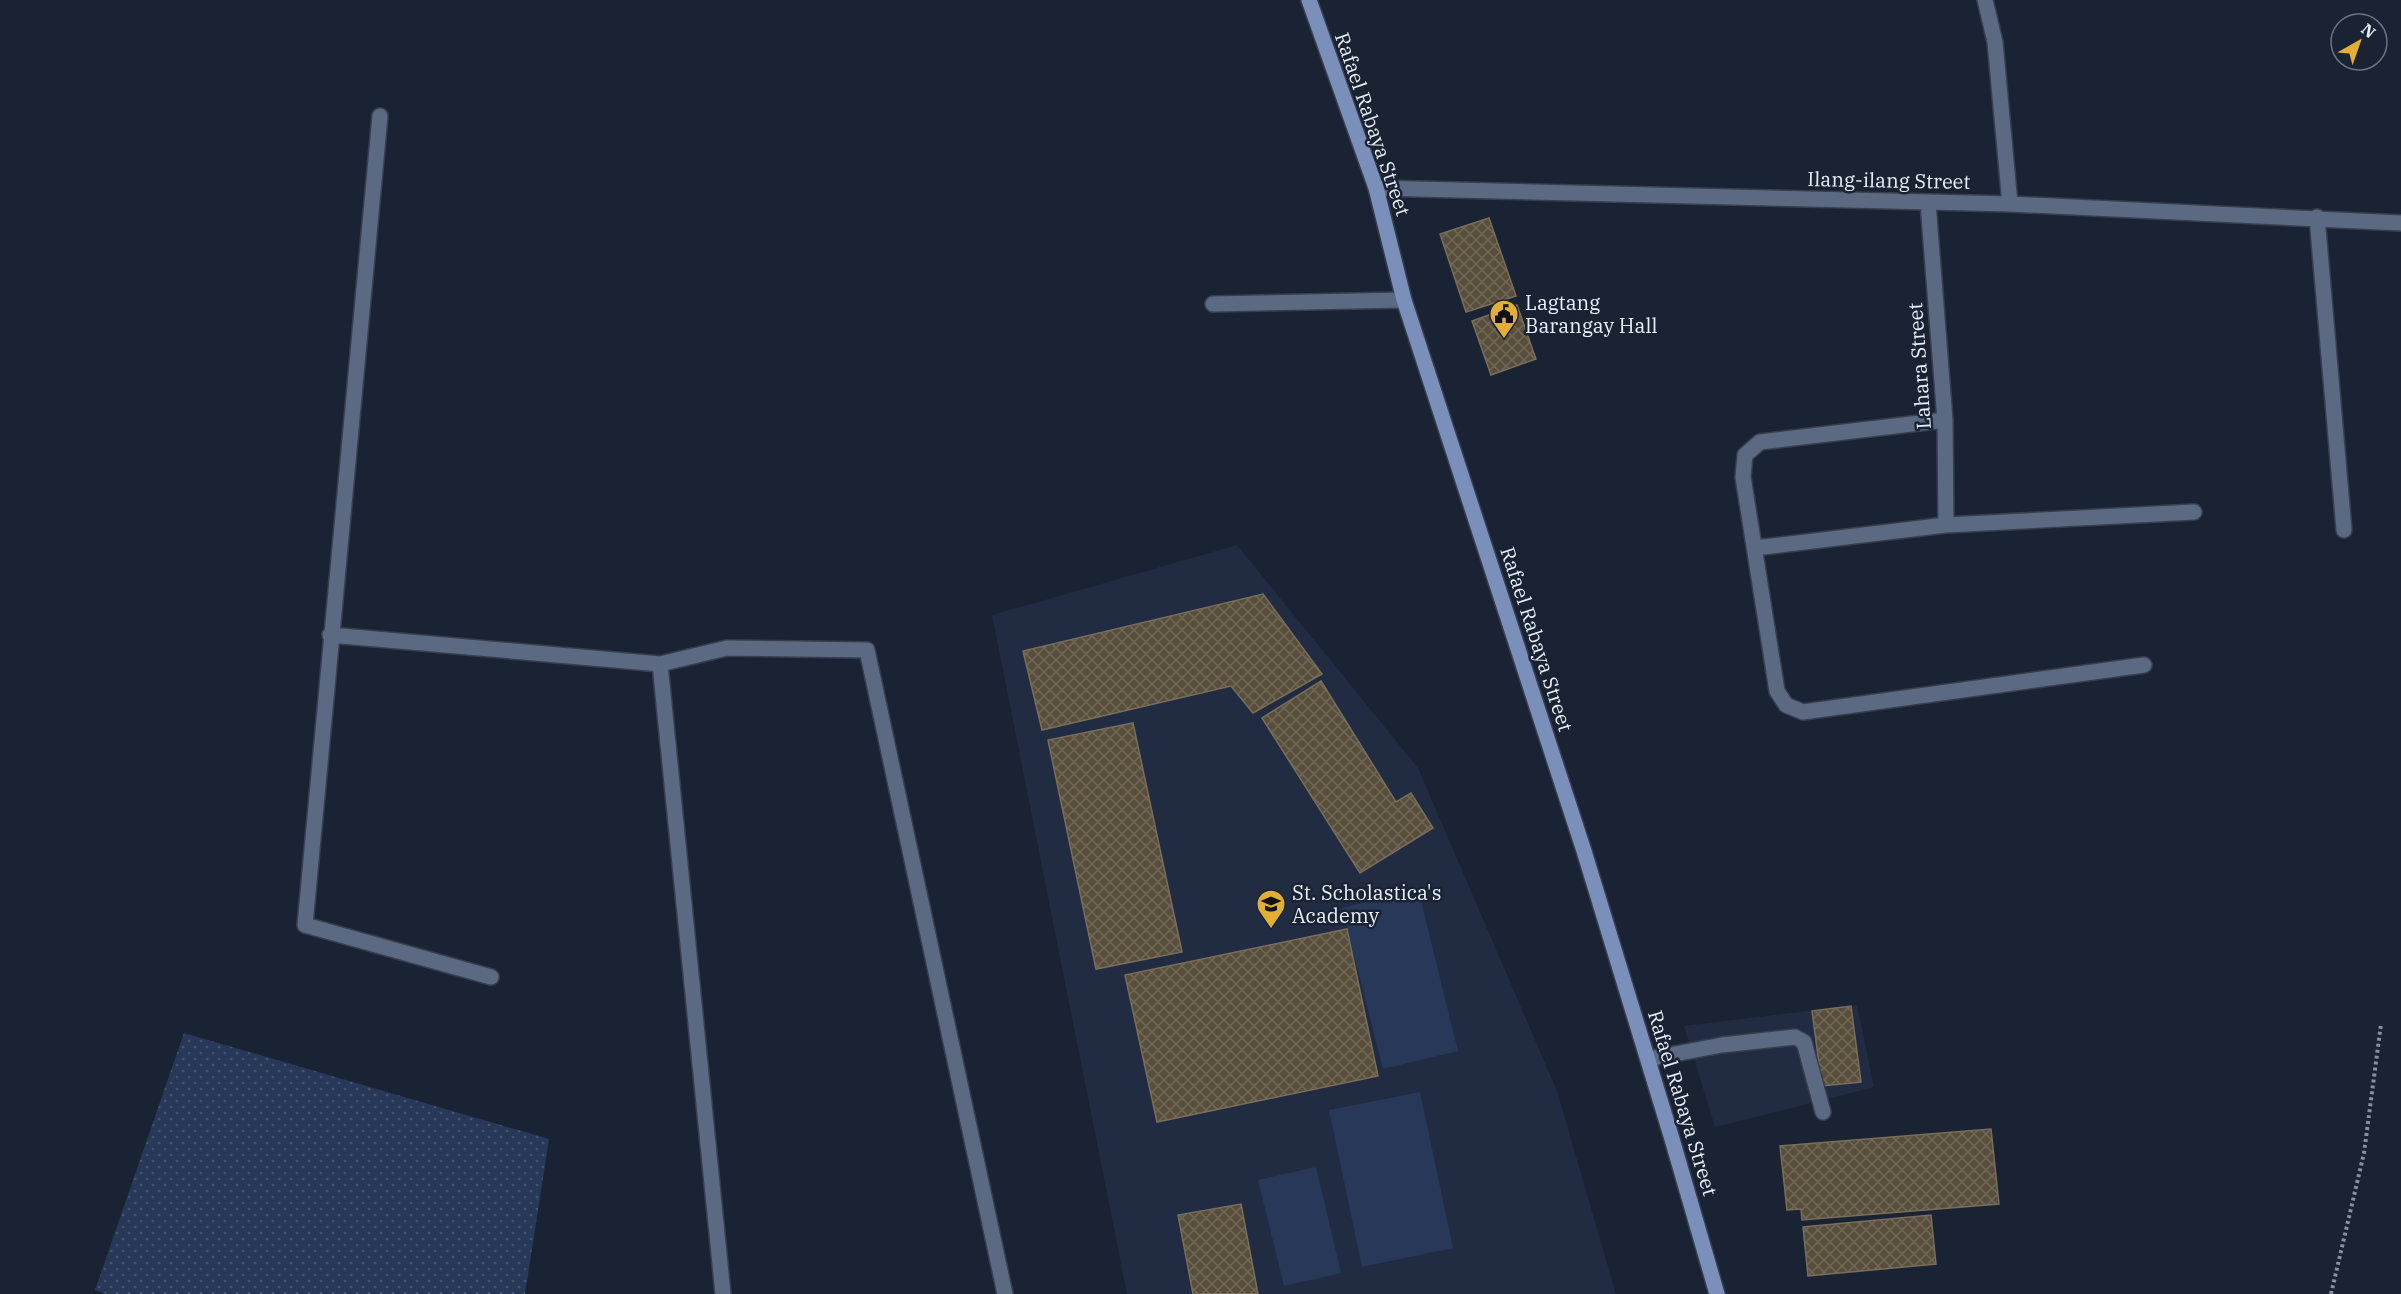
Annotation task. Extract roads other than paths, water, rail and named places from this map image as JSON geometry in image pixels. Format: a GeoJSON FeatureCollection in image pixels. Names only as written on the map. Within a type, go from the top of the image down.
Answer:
{"type":"FeatureCollection","features":[{"type":"Feature","properties":{"kind":"main road","name":"Rafael Rabaya Street"},"geometry":{"type":"LineString","coordinates":[[1309,0],[1376,188],[1404,300],[1584,851],[1717,1294]]}},
{"type":"Feature","properties":{"kind":"street"},"geometry":{"type":"LineString","coordinates":[[1985,0],[1995,42],[2010,204]]}},
{"type":"Feature","properties":{"kind":"street"},"geometry":{"type":"LineString","coordinates":[[380,117],[330,635],[305,925],[491,977]]}},
{"type":"Feature","properties":{"kind":"street","name":"Ilang-ilang Street"},"geometry":{"type":"LineString","coordinates":[[1376,188],[2010,204],[2401,223]]}},
{"type":"Feature","properties":{"kind":"street","name":"Lahara Street"},"geometry":{"type":"LineString","coordinates":[[1928,203],[1945,420],[1946,525]]}},
{"type":"Feature","properties":{"kind":"street"},"geometry":{"type":"LineString","coordinates":[[2317,218],[2344,530]]}},
{"type":"Feature","properties":{"kind":"street"},"geometry":{"type":"LineString","coordinates":[[1213,304],[1404,300]]}},
{"type":"Feature","properties":{"kind":"street"},"geometry":{"type":"LineString","coordinates":[[1945,420],[1760,442],[1745,455],[1743,477],[1777,691],[1786,705],[1803,712],[2144,665]]}},
{"type":"Feature","properties":{"kind":"street"},"geometry":{"type":"LineString","coordinates":[[1755,548],[1946,525],[2194,512]]}},
{"type":"Feature","properties":{"kind":"street"},"geometry":{"type":"LineString","coordinates":[[330,635],[660,664],[727,648],[867,650],[1005,1294]]}},
{"type":"Feature","properties":{"kind":"street"},"geometry":{"type":"LineString","coordinates":[[660,664],[723,1294]]}},
{"type":"Feature","properties":{"kind":"street"},"geometry":{"type":"LineString","coordinates":[[1648,1059],[1722,1045],[1795,1036],[1804,1042],[1823,1112]]}},
{"type":"Feature","properties":{"kind":"place","name":"Lagtang Barangay Hall"},"geometry":{"type":"Point","coordinates":[1504,340]}},
{"type":"Feature","properties":{"kind":"place","name":"St. Scholastica's Academy"},"geometry":{"type":"Point","coordinates":[1271,930]}}]}
